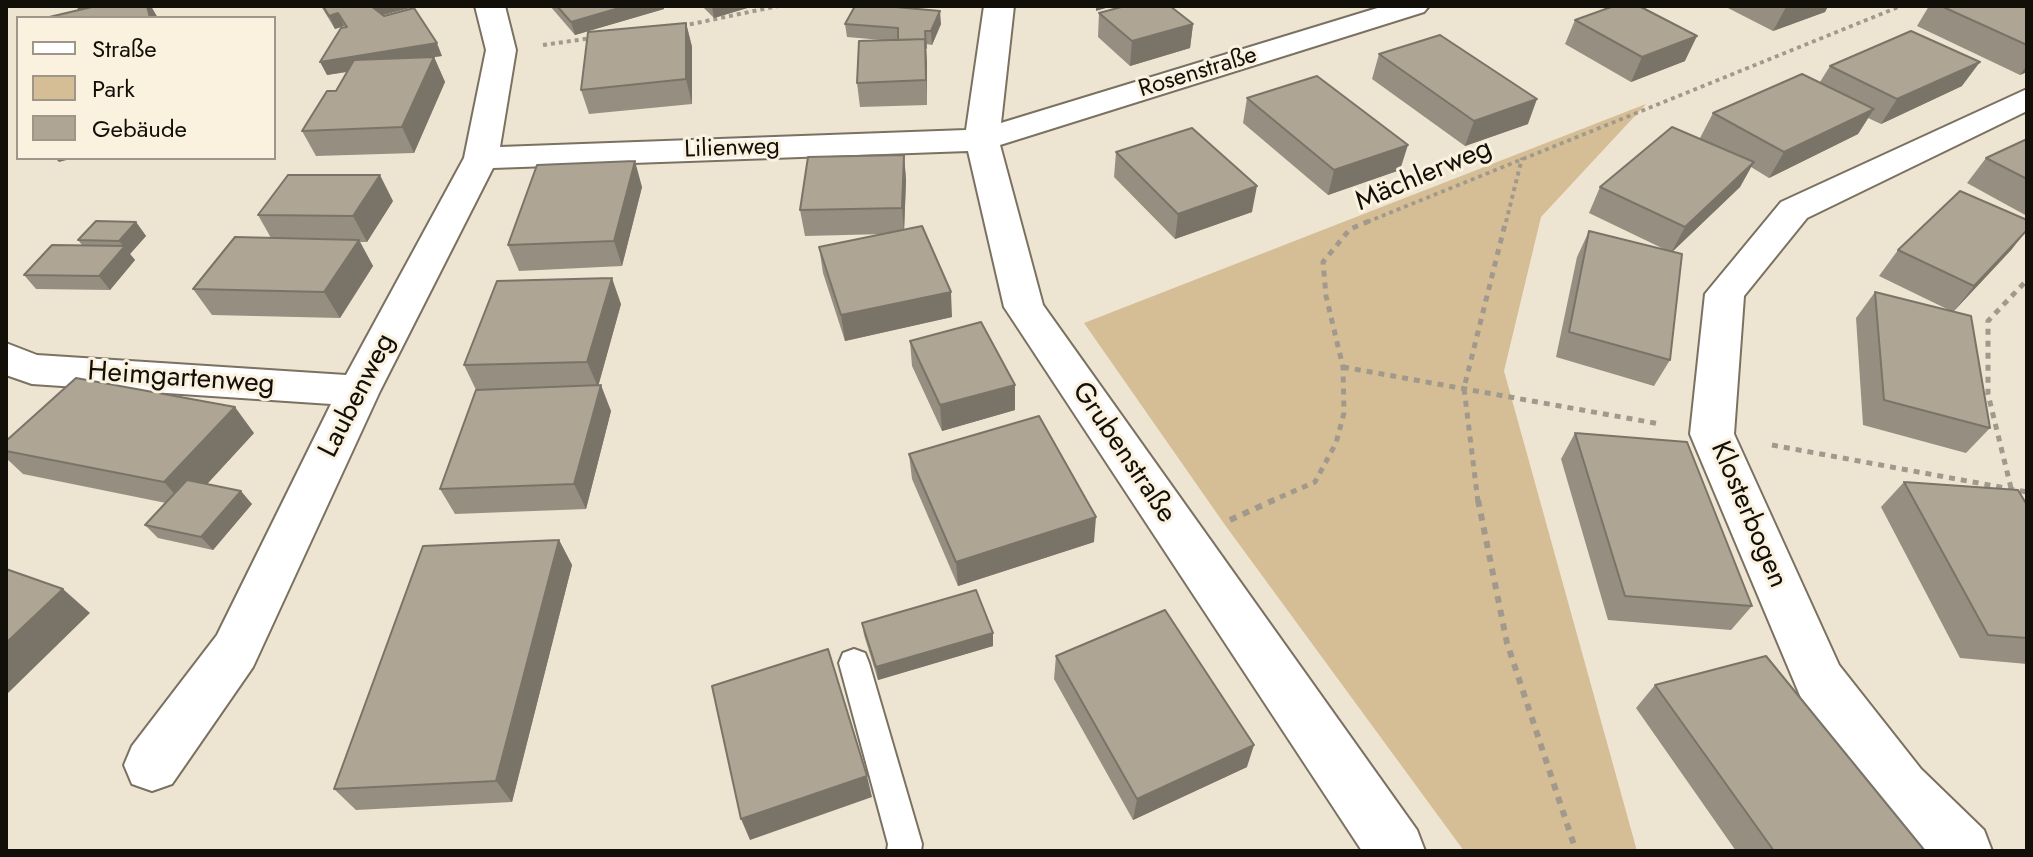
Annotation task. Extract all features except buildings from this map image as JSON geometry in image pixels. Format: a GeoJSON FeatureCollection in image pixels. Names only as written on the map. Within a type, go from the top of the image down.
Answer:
{"type":"FeatureCollection","features":[{"type":"Feature","properties":{"kind":"street","name":"Laubenweg"},"geometry":{"type":"LineString","coordinates":[[152,765],[235,651],[359,391],[481,158],[501,50],[490,6]]}},
{"type":"Feature","properties":{"kind":"street","name":"Grubenstraße"},"geometry":{"type":"LineString","coordinates":[[999,6],[982,140],[1024,307],[1396,851]]}},
{"type":"Feature","properties":{"kind":"street","name":"Rosenstraße"},"geometry":{"type":"LineString","coordinates":[[982,140],[1414,6]]}},
{"type":"Feature","properties":{"kind":"street","name":"Klosterbogen"},"geometry":{"type":"LineString","coordinates":[[1963,851],[1901,788],[1820,681],[1712,434],[1725,294],[1794,210],[2027,99]]}},
{"type":"Feature","properties":{"kind":"street","name":"Lilienweg"},"geometry":{"type":"LineString","coordinates":[[481,158],[982,140]]}},
{"type":"Feature","properties":{"kind":"street","name":"Heimgartenweg"},"geometry":{"type":"LineString","coordinates":[[6,358],[32,369],[359,391]]}},
{"type":"Feature","properties":{"kind":"lane"},"geometry":{"type":"LineString","coordinates":[[854,663],[905,844],[904,851]]}},
{"type":"Feature","properties":{"kind":"path"},"geometry":{"type":"LineString","coordinates":[[670,27],[716,21],[778,6]]}},
{"type":"Feature","properties":{"kind":"path","name":"Mächlerweg"},"geometry":{"type":"LineString","coordinates":[[1181,539],[1274,503],[1315,482],[1336,443],[1344,413],[1343,367],[1326,296],[1323,262],[1350,229],[1901,6]]}},
{"type":"Feature","properties":{"kind":"path"},"geometry":{"type":"LineString","coordinates":[[501,50],[593,38]]}},
{"type":"Feature","properties":{"kind":"path"},"geometry":{"type":"LineString","coordinates":[[1522,157],[1464,388],[1481,528],[1507,643],[1576,851]]}},
{"type":"Feature","properties":{"kind":"path"},"geometry":{"type":"LineString","coordinates":[[2016,502],[1988,394],[1988,321],[2027,280]]}},
{"type":"Feature","properties":{"kind":"green space"},"geometry":{"type":"Polygon","coordinates":[[[1646,104],[1541,217],[1504,371],[1637,851],[1464,851],[1225,525],[1084,323],[1646,104]]]}}]}
